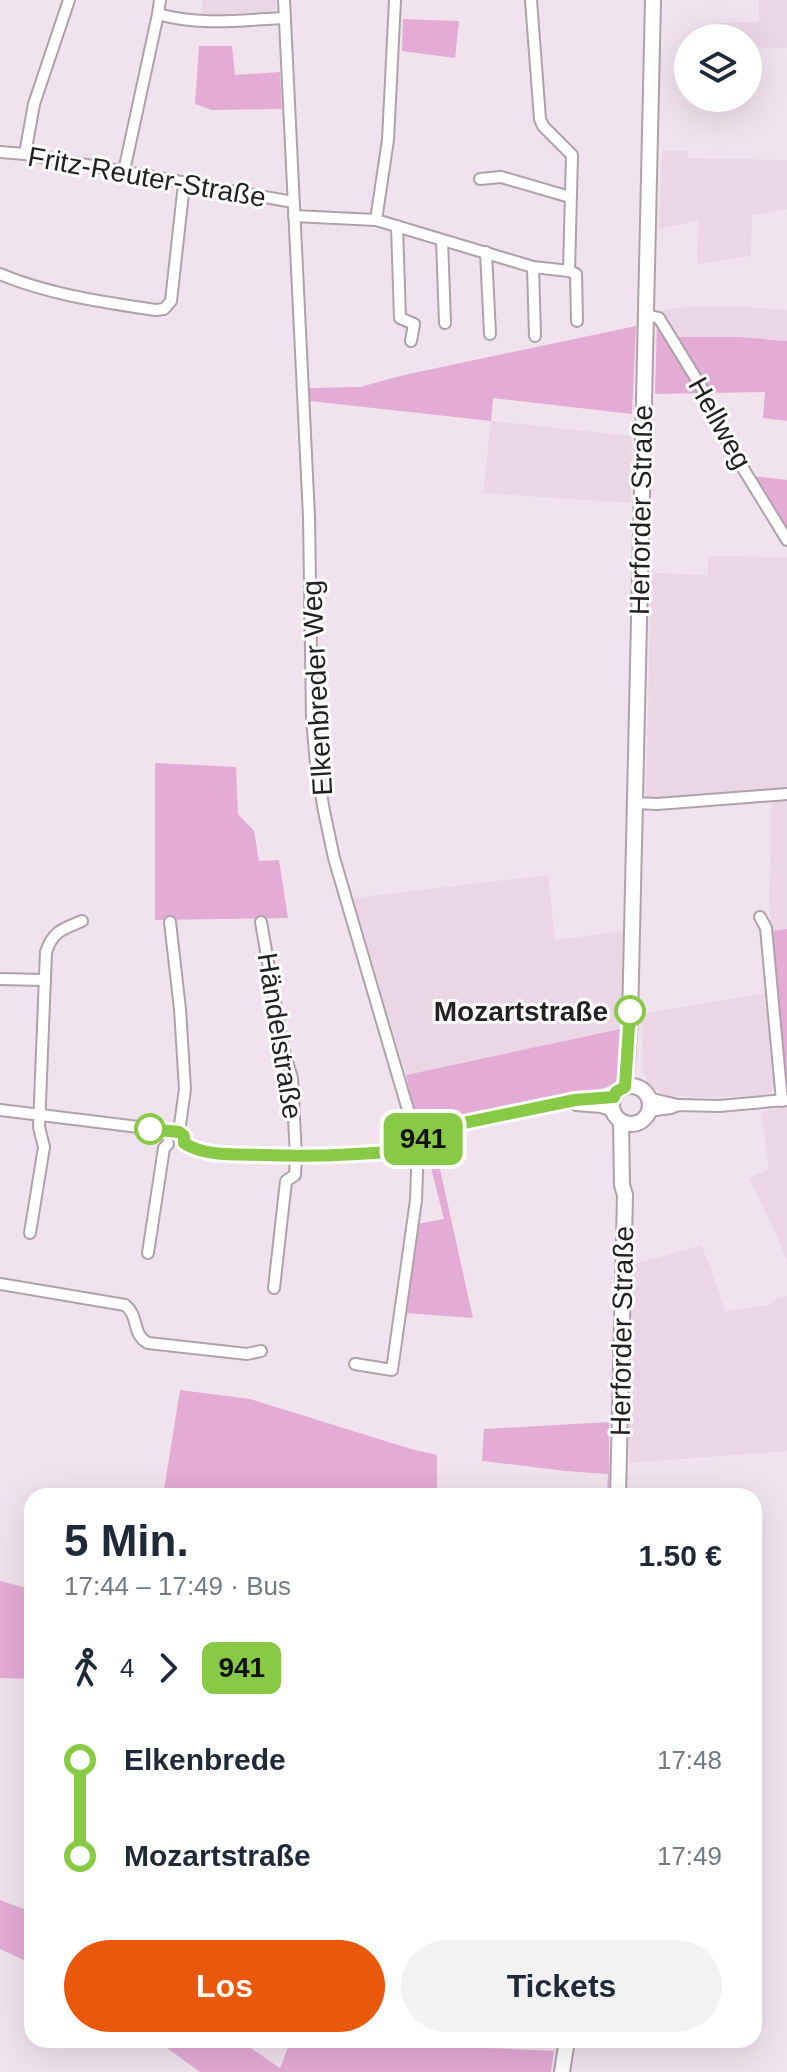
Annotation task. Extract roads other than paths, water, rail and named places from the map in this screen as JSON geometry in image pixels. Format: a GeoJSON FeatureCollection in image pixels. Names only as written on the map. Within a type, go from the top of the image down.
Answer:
{"type":"FeatureCollection","features":[{"type":"Feature","properties":{"kind":"main road","name":"Herforder Straße"},"geometry":{"type":"LineString","coordinates":[[618,1488],[625,1195],[622,1185],[630,1104],[627,1038],[630,1021],[653,0]]}},
{"type":"Feature","properties":{"kind":"main road"},"geometry":{"type":"LineString","coordinates":[[562,2072],[566,2048]]}},
{"type":"Feature","properties":{"kind":"street"},"geometry":{"type":"LineString","coordinates":[[25,154],[34,104],[69,0]]}},
{"type":"Feature","properties":{"kind":"street"},"geometry":{"type":"LineString","coordinates":[[124,171],[160,0]]}},
{"type":"Feature","properties":{"kind":"street","name":"Elkenbreder Weg"},"geometry":{"type":"LineString","coordinates":[[284,0],[309,517],[312,719],[316,764],[334,858],[418,1144],[416,1200],[392,1370],[355,1364]]}},
{"type":"Feature","properties":{"kind":"street"},"geometry":{"type":"LineString","coordinates":[[376,220],[388,140],[395,0]]}},
{"type":"Feature","properties":{"kind":"street"},"geometry":{"type":"LineString","coordinates":[[531,0],[540,119],[543,126],[572,155],[569,271]]}},
{"type":"Feature","properties":{"kind":"street"},"geometry":{"type":"LineString","coordinates":[[158,14],[202,22],[284,18]]}},
{"type":"Feature","properties":{"kind":"street","name":"Fritz-Reuter-Straße"},"geometry":{"type":"LineString","coordinates":[[0,152],[293,202]]}},
{"type":"Feature","properties":{"kind":"street"},"geometry":{"type":"LineString","coordinates":[[480,179],[501,177],[570,197]]}},
{"type":"Feature","properties":{"kind":"street"},"geometry":{"type":"LineString","coordinates":[[0,274],[74,298],[164,309],[171,301],[184,184]]}},
{"type":"Feature","properties":{"kind":"street"},"geometry":{"type":"LineString","coordinates":[[294,216],[376,220],[533,267],[569,271],[576,274],[577,321]]}},
{"type":"Feature","properties":{"kind":"street"},"geometry":{"type":"LineString","coordinates":[[397,226],[400,318],[414,324],[411,341]]}},
{"type":"Feature","properties":{"kind":"street"},"geometry":{"type":"LineString","coordinates":[[442,240],[445,323]]}},
{"type":"Feature","properties":{"kind":"street"},"geometry":{"type":"LineString","coordinates":[[486,252],[490,334]]}},
{"type":"Feature","properties":{"kind":"street"},"geometry":{"type":"LineString","coordinates":[[533,267],[535,336]]}},
{"type":"Feature","properties":{"kind":"street","name":"Hellweg"},"geometry":{"type":"LineString","coordinates":[[646,315],[659,318],[676,345],[700,385],[730,447],[787,540]]}},
{"type":"Feature","properties":{"kind":"street"},"geometry":{"type":"LineString","coordinates":[[634,803],[787,794]]}},
{"type":"Feature","properties":{"kind":"street"},"geometry":{"type":"LineString","coordinates":[[184,1143],[192,1149],[231,1155],[296,1157],[398,1151],[418,1144],[429,1132],[575,1100],[671,1108],[678,1105],[719,1106],[784,1100],[766,928],[760,917]]}},
{"type":"Feature","properties":{"kind":"street"},"geometry":{"type":"LineString","coordinates":[[30,1233],[44,1147],[39,1127],[46,952],[51,940],[63,929],[82,921]]}},
{"type":"Feature","properties":{"kind":"street"},"geometry":{"type":"LineString","coordinates":[[148,1253],[164,1148],[174,1131],[185,1089],[170,922]]}},
{"type":"Feature","properties":{"kind":"street","name":"Händelstraße"},"geometry":{"type":"LineString","coordinates":[[261,922],[283,1048],[292,1078],[296,1157],[295,1175],[286,1181],[274,1288]]}},
{"type":"Feature","properties":{"kind":"street"},"geometry":{"type":"LineString","coordinates":[[0,979],[45,980]]}},
{"type":"Feature","properties":{"kind":"street"},"geometry":{"type":"LineString","coordinates":[[0,1110],[174,1131],[184,1136],[184,1143]]}},
{"type":"Feature","properties":{"kind":"street"},"geometry":{"type":"LineString","coordinates":[[168,1144],[177,1147],[184,1143]]}},
{"type":"Feature","properties":{"kind":"street"},"geometry":{"type":"LineString","coordinates":[[0,1284],[125,1305],[133,1311],[137,1332],[148,1343],[247,1354],[261,1351]]}},
{"type":"Feature","properties":{"kind":"place","name":"Mozartstraße"},"geometry":{"type":"Point","coordinates":[630,1011]}}]}
